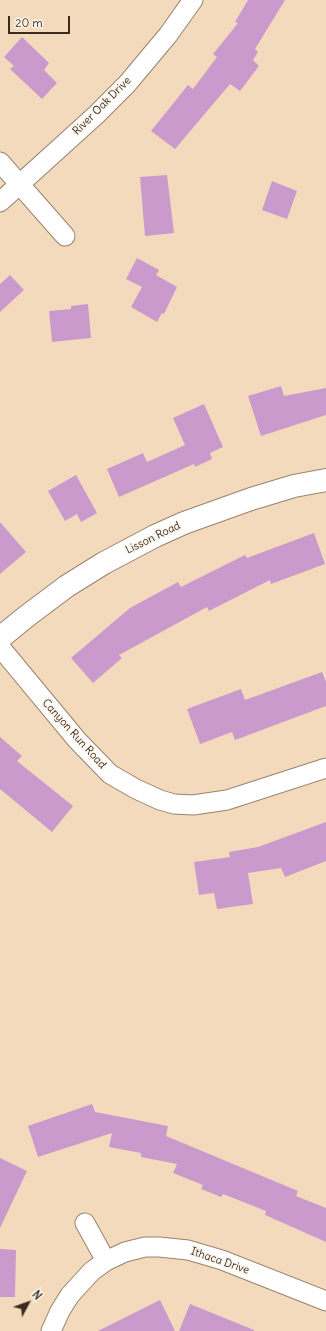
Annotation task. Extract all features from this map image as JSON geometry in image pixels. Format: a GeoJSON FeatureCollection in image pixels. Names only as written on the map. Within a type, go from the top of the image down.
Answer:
{"type":"FeatureCollection","features":[{"type":"Feature","properties":{"kind":"street","name":"River Oak Drive"},"geometry":{"type":"LineString","coordinates":[[0,202],[96,115],[127,84],[168,35],[193,0]]}},
{"type":"Feature","properties":{"kind":"street"},"geometry":{"type":"LineString","coordinates":[[0,162],[65,236]]}},
{"type":"Feature","properties":{"kind":"street","name":"Lisson Road"},"geometry":{"type":"LineString","coordinates":[[0,638],[67,586],[104,563],[155,536],[184,523],[251,499],[294,486],[326,480]]}},
{"type":"Feature","properties":{"kind":"street","name":"Canyon Run Road"},"geometry":{"type":"LineString","coordinates":[[0,647],[77,740],[110,774],[136,789],[160,800],[174,804],[193,806],[227,800],[326,768]]}},
{"type":"Feature","properties":{"kind":"street"},"geometry":{"type":"LineString","coordinates":[[85,1223],[106,1261]]}},
{"type":"Feature","properties":{"kind":"street","name":"Ithaca Drive"},"geometry":{"type":"LineString","coordinates":[[52,1331],[60,1311],[70,1294],[92,1271],[106,1261],[126,1252],[145,1247],[188,1250],[222,1260],[326,1301]]}},
{"type":"Feature","properties":{"kind":"building"},"geometry":{"type":"Polygon","coordinates":[[[248,0],[285,0],[255,49],[258,52],[253,60],[259,66],[240,91],[230,84],[175,149],[151,131],[188,85],[193,89],[217,57],[213,54],[238,23],[235,22],[248,0]]]}},
{"type":"Feature","properties":{"kind":"building"},"geometry":{"type":"Polygon","coordinates":[[[22,37],[49,63],[44,70],[57,83],[42,99],[10,69],[14,66],[4,57],[22,37]]]}},
{"type":"Feature","properties":{"kind":"building"},"geometry":{"type":"Polygon","coordinates":[[[167,175],[174,233],[145,236],[140,177],[167,175]]]}},
{"type":"Feature","properties":{"kind":"building"},"geometry":{"type":"Polygon","coordinates":[[[272,181],[297,191],[287,219],[262,210],[272,181]]]}},
{"type":"Feature","properties":{"kind":"building"},"geometry":{"type":"Polygon","coordinates":[[[137,258],[159,270],[156,275],[177,287],[164,314],[162,313],[157,322],[131,307],[142,287],[126,279],[137,258]]]}},
{"type":"Feature","properties":{"kind":"building"},"geometry":{"type":"Polygon","coordinates":[[[10,275],[24,290],[0,312],[0,284],[10,275]]]}},
{"type":"Feature","properties":{"kind":"building"},"geometry":{"type":"Polygon","coordinates":[[[88,304],[91,338],[52,342],[49,311],[71,309],[71,306],[88,304]]]}},
{"type":"Feature","properties":{"kind":"building"},"geometry":{"type":"Polygon","coordinates":[[[281,386],[284,396],[326,388],[326,415],[261,436],[248,396],[281,386]]]}},
{"type":"Feature","properties":{"kind":"building"},"geometry":{"type":"Polygon","coordinates":[[[204,404],[223,447],[210,453],[212,459],[195,467],[194,464],[119,497],[107,469],[143,453],[147,462],[185,445],[173,418],[204,404]]]}},
{"type":"Feature","properties":{"kind":"building"},"geometry":{"type":"Polygon","coordinates":[[[76,475],[97,513],[81,522],[77,514],[65,521],[48,491],[76,475]]]}},
{"type":"Feature","properties":{"kind":"building"},"geometry":{"type":"Polygon","coordinates":[[[0,522],[26,552],[0,574],[0,522]]]}},
{"type":"Feature","properties":{"kind":"building"},"geometry":{"type":"Polygon","coordinates":[[[314,533],[325,564],[271,584],[270,580],[209,611],[207,607],[119,655],[122,658],[93,683],[71,658],[130,608],[178,582],[181,587],[245,555],[247,558],[314,533]]]}},
{"type":"Feature","properties":{"kind":"building"},"geometry":{"type":"Polygon","coordinates":[[[322,672],[326,682],[326,706],[235,740],[232,732],[200,744],[187,709],[241,689],[245,700],[322,672]]]}},
{"type":"Feature","properties":{"kind":"building"},"geometry":{"type":"Polygon","coordinates":[[[0,737],[22,756],[17,761],[73,806],[52,832],[0,789],[0,737]]]}},
{"type":"Feature","properties":{"kind":"building"},"geometry":{"type":"Polygon","coordinates":[[[326,822],[326,861],[285,877],[281,868],[248,873],[253,904],[217,909],[214,893],[199,895],[194,862],[230,857],[229,852],[258,847],[326,822]]]}},
{"type":"Feature","properties":{"kind":"building"},"geometry":{"type":"Polygon","coordinates":[[[92,1104],[95,1112],[168,1126],[166,1136],[298,1191],[296,1196],[326,1208],[326,1242],[265,1215],[266,1211],[223,1194],[221,1197],[201,1189],[203,1185],[173,1173],[177,1164],[141,1157],[141,1153],[109,1147],[112,1133],[38,1157],[28,1126],[92,1104]]]}},
{"type":"Feature","properties":{"kind":"building"},"geometry":{"type":"Polygon","coordinates":[[[0,1158],[27,1171],[0,1228],[0,1158]]]}},
{"type":"Feature","properties":{"kind":"building"},"geometry":{"type":"Polygon","coordinates":[[[0,1249],[16,1250],[15,1297],[0,1297],[0,1249]]]}},
{"type":"Feature","properties":{"kind":"building"},"geometry":{"type":"Polygon","coordinates":[[[160,1300],[175,1331],[98,1331],[160,1300]]]}},
{"type":"Feature","properties":{"kind":"building"},"geometry":{"type":"Polygon","coordinates":[[[190,1304],[254,1330],[254,1331],[179,1331],[190,1304]]]}}]}
